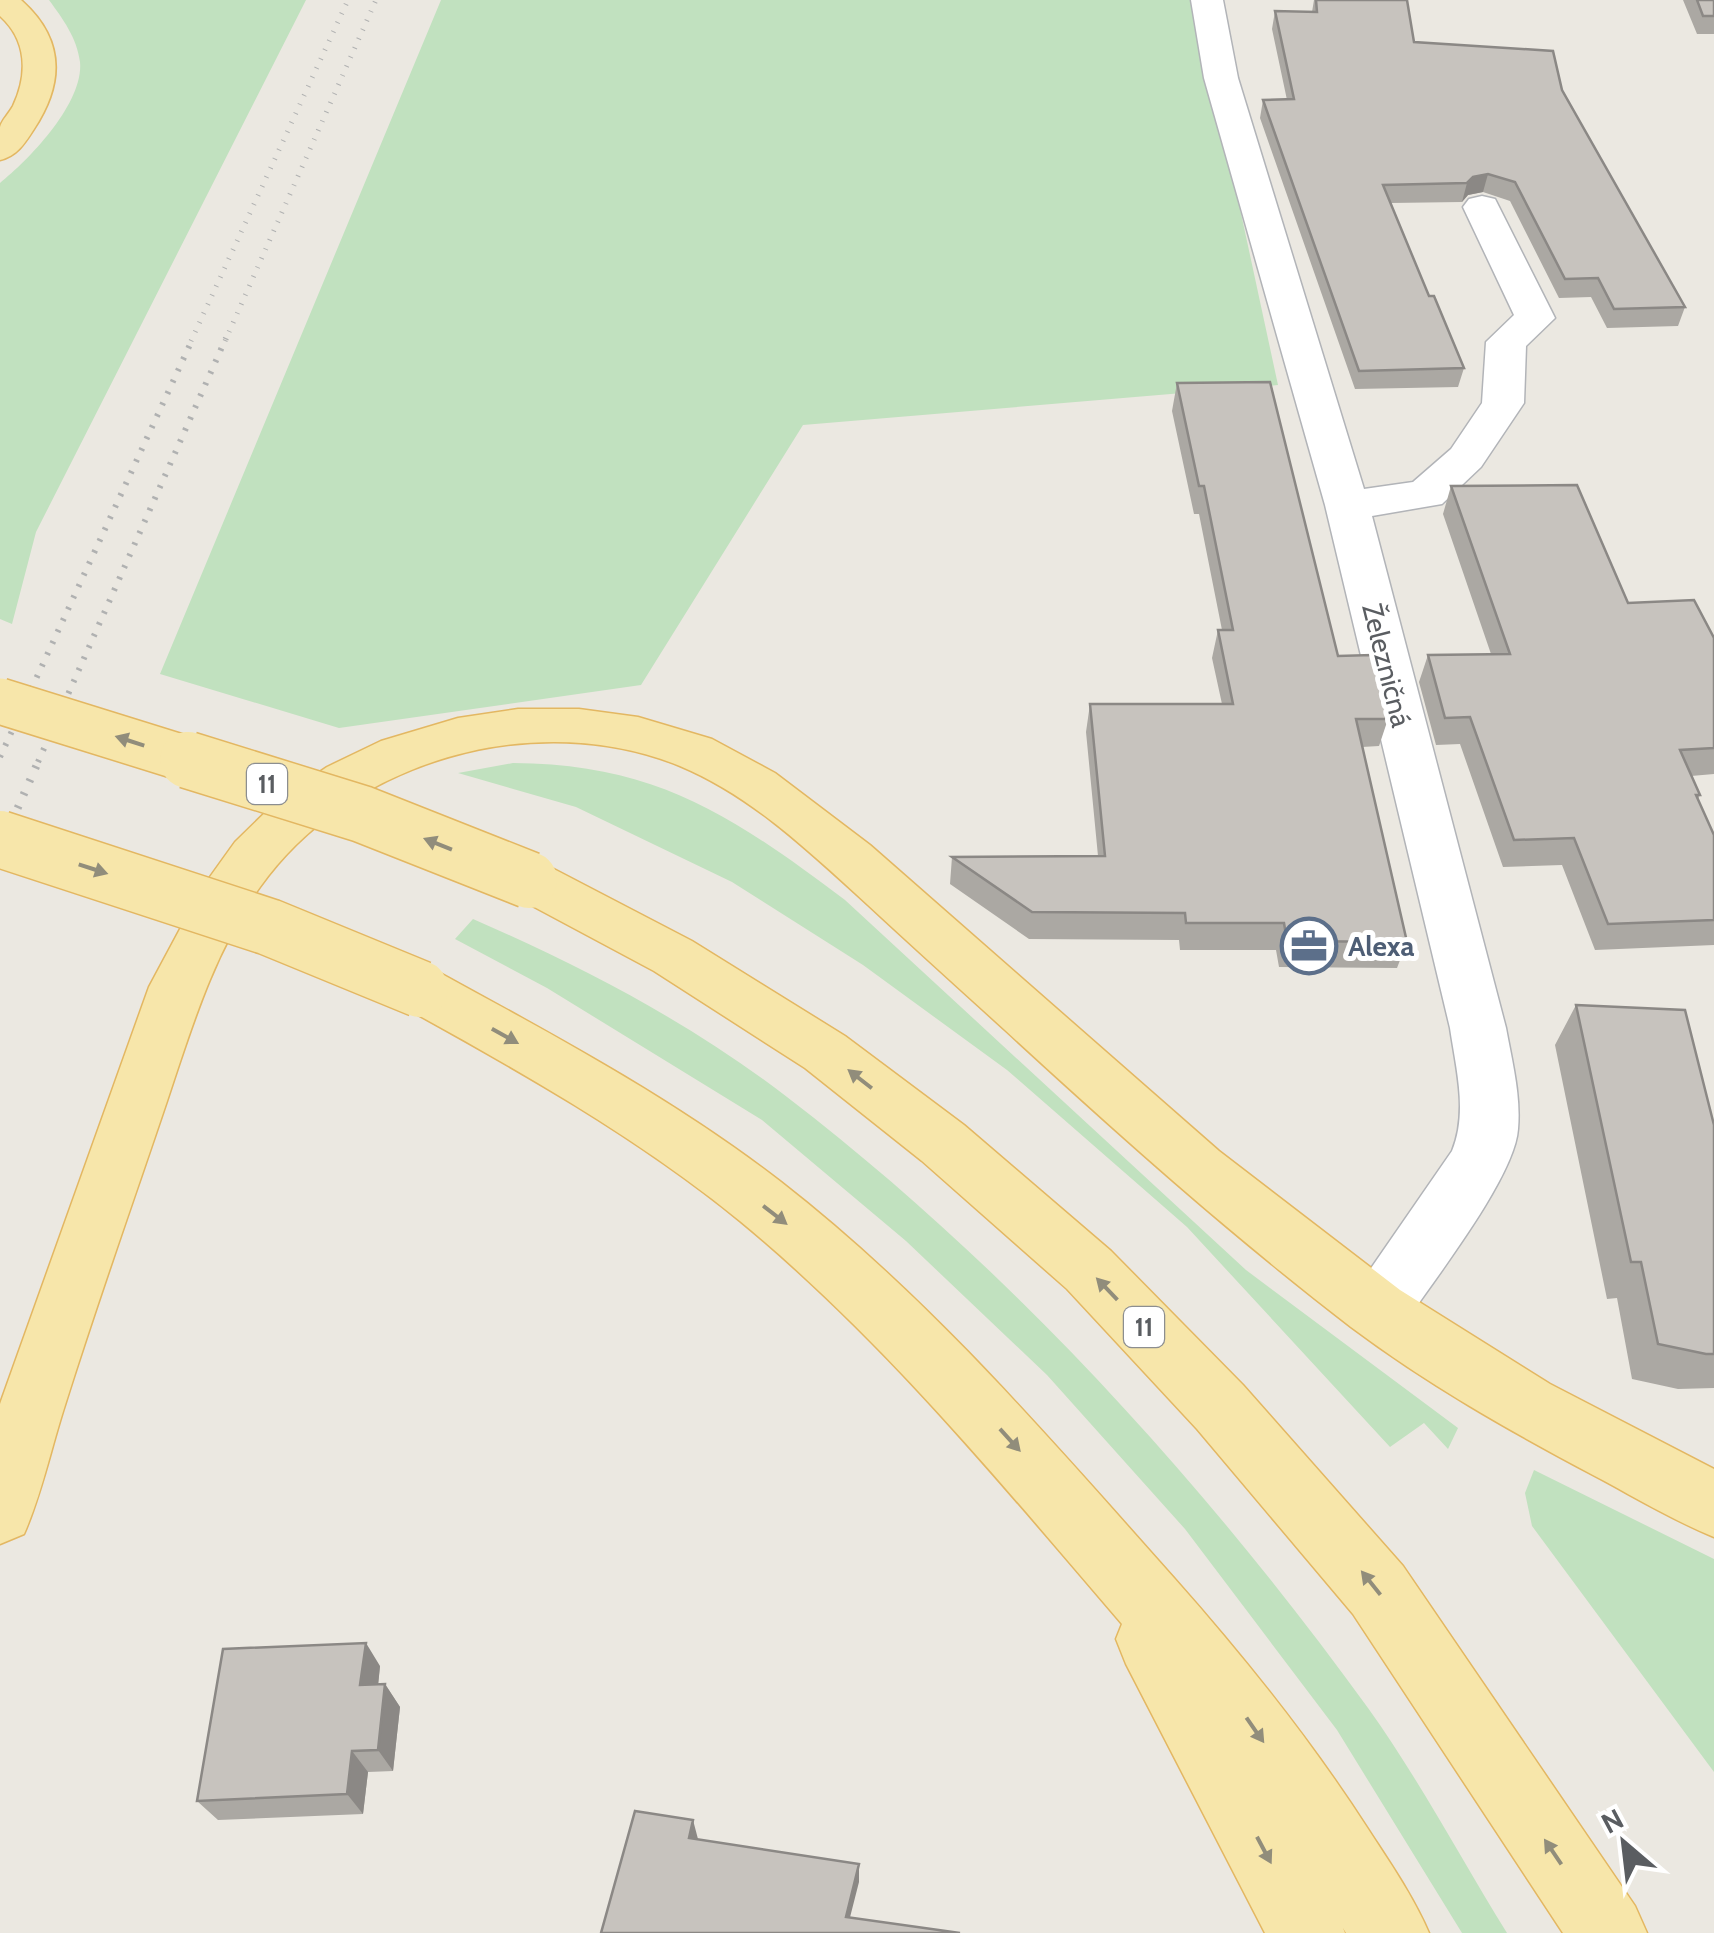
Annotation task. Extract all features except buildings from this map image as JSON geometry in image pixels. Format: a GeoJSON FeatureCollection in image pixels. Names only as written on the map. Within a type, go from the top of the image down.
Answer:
{"type":"FeatureCollection","features":[{"type":"Feature","properties":{"kind":"main road"},"geometry":{"type":"LineString","coordinates":[[0,148],[28,116],[42,74],[42,54],[33,33],[18,12],[2,0]]}},
{"type":"Feature","properties":{"kind":"main road","name":"11"},"geometry":{"type":"LineString","coordinates":[[0,701],[362,814],[529,880],[673,956],[825,1052],[944,1143],[1089,1270],[1220,1406],[1378,1590],[1608,1933]]}},
{"type":"Feature","properties":{"kind":"main road"},"geometry":{"type":"LineString","coordinates":[[0,1511],[176,987],[204,931],[254,855],[308,805],[387,758],[450,736],[506,727],[562,726],[627,732],[693,752],[745,777],[851,858],[1198,1170],[1378,1310],[1527,1406],[1714,1504]]}},
{"type":"Feature","properties":{"kind":"main road"},"geometry":{"type":"LineString","coordinates":[[0,839],[269,927],[420,989],[600,1091],[706,1160],[810,1243],[910,1336],[1008,1438],[1235,1702],[1314,1813],[1390,1933]]}},
{"type":"Feature","properties":{"kind":"main road"},"geometry":{"type":"LineString","coordinates":[[1102,1548],[1306,1933]]}},
{"type":"Feature","properties":{"kind":"street","name":"Železničná"},"geometry":{"type":"LineString","coordinates":[[1207,0],[1221,78],[1346,505],[1478,1028],[1489,1097],[1489,1133],[1476,1165],[1378,1310]]}},
{"type":"Feature","properties":{"kind":"street"},"geometry":{"type":"LineString","coordinates":[[1346,505],[1426,494],[1466,458],[1502,403],[1506,342],[1535,318],[1482,207]]}},
{"type":"Feature","properties":{"kind":"green space"},"geometry":{"type":"Polygon","coordinates":[[[49,0],[306,0],[36,532],[12,624],[0,619],[0,183],[52,129],[79,78],[76,45],[49,0]]]}},
{"type":"Feature","properties":{"kind":"green space"},"geometry":{"type":"Polygon","coordinates":[[[441,0],[1195,0],[1278,385],[803,425],[641,685],[339,728],[160,674],[441,0]]]}},
{"type":"Feature","properties":{"kind":"green space"},"geometry":{"type":"Polygon","coordinates":[[[513,763],[610,773],[691,800],[766,843],[845,900],[1246,1270],[1458,1428],[1448,1449],[1424,1423],[1390,1447],[1187,1227],[1007,1070],[863,965],[732,882],[576,807],[458,773],[513,763]]]}},
{"type":"Feature","properties":{"kind":"green space"},"geometry":{"type":"Polygon","coordinates":[[[473,919],[635,998],[750,1070],[869,1163],[1026,1306],[1171,1460],[1305,1624],[1387,1735],[1507,1933],[1462,1933],[1337,1730],[1185,1529],[1047,1375],[906,1241],[762,1120],[547,988],[455,939],[473,919]]]}},
{"type":"Feature","properties":{"kind":"green space"},"geometry":{"type":"Polygon","coordinates":[[[1534,1470],[1714,1559],[1714,1772],[1532,1526],[1525,1493],[1534,1470]]]}},
{"type":"Feature","properties":{"kind":"railway"},"geometry":{"type":"LineString","coordinates":[[191,341],[348,0]]}},
{"type":"Feature","properties":{"kind":"railway"},"geometry":{"type":"LineString","coordinates":[[225,341],[376,0]]}},
{"type":"Feature","properties":{"kind":"railway"},"geometry":{"type":"LineString","coordinates":[[0,757],[193,338]]}},
{"type":"Feature","properties":{"kind":"railway"},"geometry":{"type":"LineString","coordinates":[[38,762],[226,338]]}},
{"type":"Feature","properties":{"kind":"railway"},"geometry":{"type":"LineString","coordinates":[[0,848],[39,760]]}},
{"type":"Feature","properties":{"kind":"place","name":"Alexa"},"geometry":{"type":"Point","coordinates":[1309,946]}}]}
